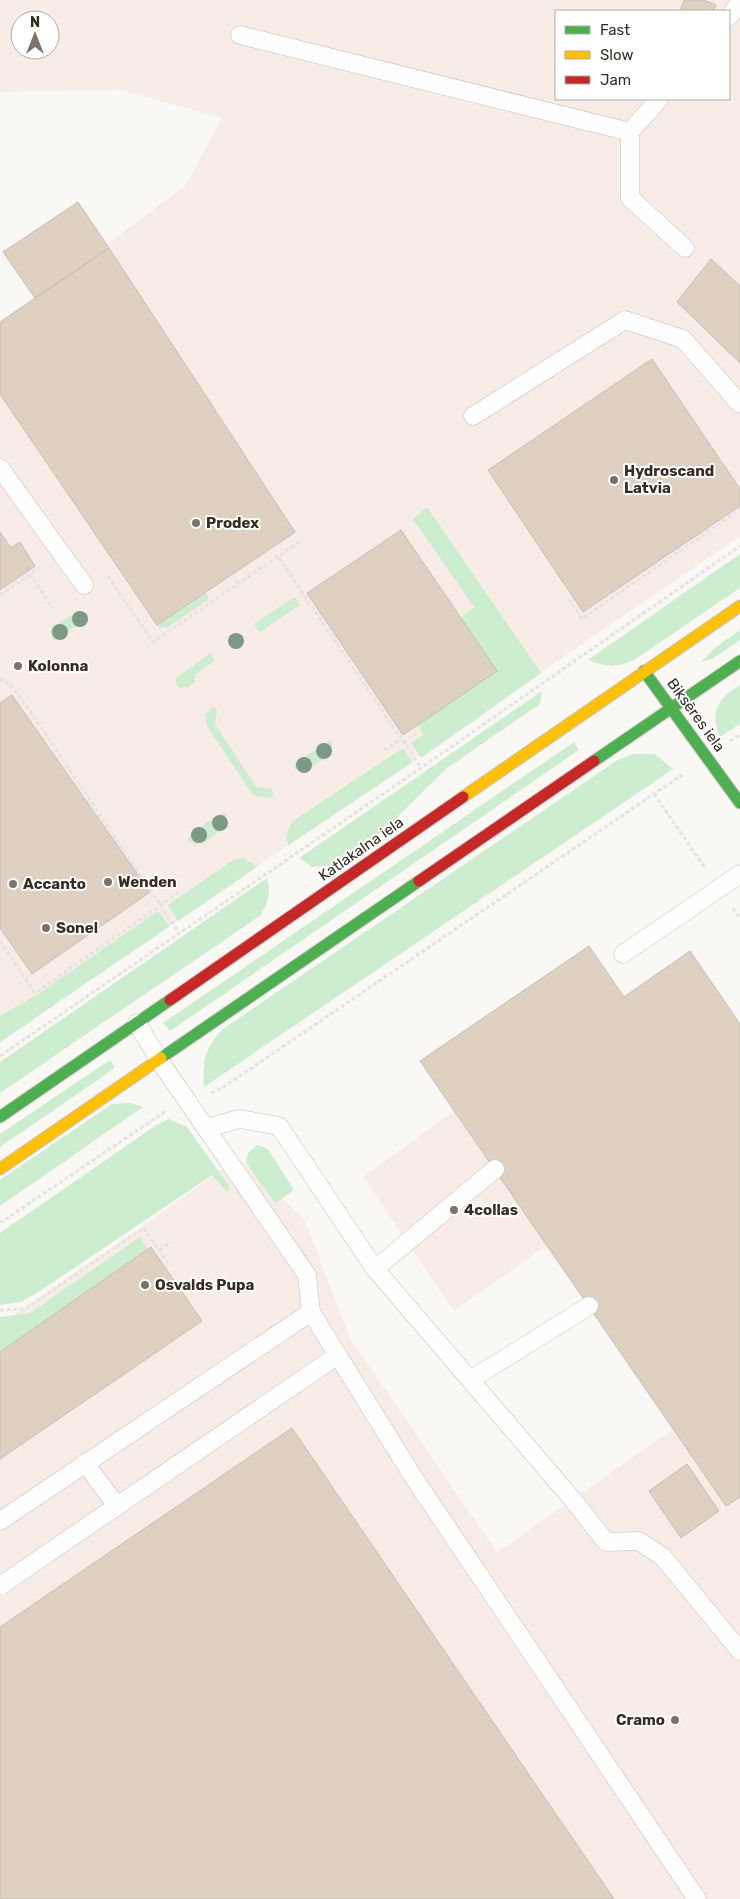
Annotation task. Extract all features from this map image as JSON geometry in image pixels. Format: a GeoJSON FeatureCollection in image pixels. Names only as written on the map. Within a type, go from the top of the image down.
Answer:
{"type":"FeatureCollection","features":[{"type":"Feature","properties":{"kind":"street","name":"Katlakalna iela"},"geometry":{"type":"LineString","coordinates":[[0,1117],[740,606]]}},
{"type":"Feature","properties":{"kind":"street"},"geometry":{"type":"LineString","coordinates":[[0,1169],[740,661]]}},
{"type":"Feature","properties":{"kind":"street","name":"Biksēres iela"},"geometry":{"type":"LineString","coordinates":[[644,671],[673,708],[740,803]]}},
{"type":"Feature","properties":{"kind":"lane"},"geometry":{"type":"LineString","coordinates":[[730,16],[740,2]]}},
{"type":"Feature","properties":{"kind":"lane"},"geometry":{"type":"LineString","coordinates":[[240,35],[630,132]]}},
{"type":"Feature","properties":{"kind":"lane"},"geometry":{"type":"LineString","coordinates":[[658,100],[630,132],[630,198],[685,248]]}},
{"type":"Feature","properties":{"kind":"lane"},"geometry":{"type":"LineString","coordinates":[[473,416],[625,320],[683,339],[740,404]]}},
{"type":"Feature","properties":{"kind":"lane"},"geometry":{"type":"LineString","coordinates":[[0,468],[84,585]]}},
{"type":"Feature","properties":{"kind":"lane"},"geometry":{"type":"LineString","coordinates":[[623,954],[740,874]]}},
{"type":"Feature","properties":{"kind":"lane"},"geometry":{"type":"LineString","coordinates":[[137,1023],[159,1060],[307,1275],[311,1312],[412,1475],[697,1899]]}},
{"type":"Feature","properties":{"kind":"lane"},"geometry":{"type":"LineString","coordinates":[[207,1128],[239,1119],[279,1126],[375,1269],[573,1500],[606,1542],[639,1541],[663,1557],[740,1651]]}},
{"type":"Feature","properties":{"kind":"lane"},"geometry":{"type":"LineString","coordinates":[[375,1269],[495,1169]]}},
{"type":"Feature","properties":{"kind":"lane"},"geometry":{"type":"LineString","coordinates":[[470,1380],[588,1306]]}},
{"type":"Feature","properties":{"kind":"lane"},"geometry":{"type":"LineString","coordinates":[[0,1521],[311,1312]]}},
{"type":"Feature","properties":{"kind":"lane"},"geometry":{"type":"LineString","coordinates":[[0,1586],[338,1355]]}},
{"type":"Feature","properties":{"kind":"lane"},"geometry":{"type":"LineString","coordinates":[[86,1463],[117,1506]]}},
{"type":"Feature","properties":{"kind":"path"},"geometry":{"type":"LineString","coordinates":[[570,599],[582,619],[740,509]]}},
{"type":"Feature","properties":{"kind":"path"},"geometry":{"type":"LineString","coordinates":[[106,572],[153,642],[279,558],[299,542]]}},
{"type":"Feature","properties":{"kind":"path"},"geometry":{"type":"LineString","coordinates":[[0,1056],[421,768],[740,546]]}},
{"type":"Feature","properties":{"kind":"path"},"geometry":{"type":"LineString","coordinates":[[279,558],[421,768]]}},
{"type":"Feature","properties":{"kind":"path"},"geometry":{"type":"LineString","coordinates":[[0,595],[40,567]]}},
{"type":"Feature","properties":{"kind":"path"},"geometry":{"type":"LineString","coordinates":[[30,574],[52,608]]}},
{"type":"Feature","properties":{"kind":"path"},"geometry":{"type":"LineString","coordinates":[[232,574],[239,584]]}},
{"type":"Feature","properties":{"kind":"path"},"geometry":{"type":"LineString","coordinates":[[0,681],[3,679],[14,689],[179,933]]}},
{"type":"Feature","properties":{"kind":"path"},"geometry":{"type":"LineString","coordinates":[[384,750],[416,734]]}},
{"type":"Feature","properties":{"kind":"path"},"geometry":{"type":"LineString","coordinates":[[0,1222],[159,1113],[222,1088],[740,734]]}},
{"type":"Feature","properties":{"kind":"path"},"geometry":{"type":"LineString","coordinates":[[654,794],[740,918]]}},
{"type":"Feature","properties":{"kind":"path"},"geometry":{"type":"LineString","coordinates":[[0,941],[35,992],[181,891]]}},
{"type":"Feature","properties":{"kind":"path"},"geometry":{"type":"LineString","coordinates":[[0,1310],[25,1309],[143,1228],[168,1264]]}},
{"type":"Feature","properties":{"kind":"path"},"geometry":{"type":"LineString","coordinates":[[159,1250],[171,1242]]}},
{"type":"Feature","properties":{"kind":"shaded area"},"geometry":{"type":"Polygon","coordinates":[[[0,0],[740,0],[740,536],[569,653],[550,607],[409,391],[222,118],[122,90],[0,92],[0,0]]]}},
{"type":"Feature","properties":{"kind":"shaded area"},"geometry":{"type":"Polygon","coordinates":[[[222,118],[409,391],[550,607],[569,653],[0,1042],[0,325],[186,185],[222,118]]]}},
{"type":"Feature","properties":{"kind":"shaded area","name":"4collas"},"geometry":{"type":"Polygon","coordinates":[[[454,1111],[547,1245],[454,1311],[363,1177],[454,1111]]]}},
{"type":"Feature","properties":{"kind":"shaded area"},"geometry":{"type":"Polygon","coordinates":[[[238,1158],[304,1219],[350,1338],[726,1886],[740,1894],[740,1899],[0,1899],[0,1324],[102,1255],[238,1158]]]}},
{"type":"Feature","properties":{"kind":"shaded area","name":"Cramo"},"geometry":{"type":"Polygon","coordinates":[[[673,1429],[726,1506],[740,1497],[740,1894],[726,1887],[496,1553],[673,1429]]]}},
{"type":"Feature","properties":{"kind":"green space"},"geometry":{"type":"Polygon","coordinates":[[[427,507],[541,673],[421,758],[411,743],[423,735],[418,724],[497,671],[461,618],[474,607],[413,519],[427,507]]]}},
{"type":"Feature","properties":{"kind":"green space"},"geometry":{"type":"Polygon","coordinates":[[[740,554],[740,588],[634,660],[611,666],[588,660],[740,554]]]}},
{"type":"Feature","properties":{"kind":"green space"},"geometry":{"type":"Polygon","coordinates":[[[206,592],[209,599],[168,627],[159,628],[157,625],[206,592]]]}},
{"type":"Feature","properties":{"kind":"green space"},"geometry":{"type":"Polygon","coordinates":[[[295,597],[300,605],[260,632],[254,624],[295,597]]]}},
{"type":"Feature","properties":{"kind":"green space"},"geometry":{"type":"Polygon","coordinates":[[[80,611],[88,614],[88,619],[53,641],[50,631],[53,626],[80,611]]]}},
{"type":"Feature","properties":{"kind":"green space"},"geometry":{"type":"Polygon","coordinates":[[[740,630],[740,640],[714,658],[701,662],[716,647],[740,630]]]}},
{"type":"Feature","properties":{"kind":"green space"},"geometry":{"type":"Polygon","coordinates":[[[211,653],[215,661],[195,674],[195,682],[188,687],[179,688],[175,682],[176,678],[211,653]]]}},
{"type":"Feature","properties":{"kind":"green space"},"geometry":{"type":"Polygon","coordinates":[[[740,685],[740,724],[720,737],[715,720],[718,706],[726,695],[740,685]]]}},
{"type":"Feature","properties":{"kind":"green space"},"geometry":{"type":"Polygon","coordinates":[[[542,691],[540,704],[447,768],[380,834],[335,865],[312,867],[299,858],[542,691]]]}},
{"type":"Feature","properties":{"kind":"green space"},"geometry":{"type":"Polygon","coordinates":[[[213,707],[217,710],[215,724],[256,787],[272,789],[273,795],[270,798],[253,795],[207,726],[205,714],[213,707]]]}},
{"type":"Feature","properties":{"kind":"green space"},"geometry":{"type":"Polygon","coordinates":[[[331,740],[331,750],[328,755],[305,770],[295,769],[295,763],[331,740]]]}},
{"type":"Feature","properties":{"kind":"green space"},"geometry":{"type":"Polygon","coordinates":[[[574,742],[579,750],[170,1031],[163,1023],[574,742]]]}},
{"type":"Feature","properties":{"kind":"green space"},"geometry":{"type":"Polygon","coordinates":[[[403,748],[413,762],[289,845],[288,830],[293,821],[403,748]]]}},
{"type":"Feature","properties":{"kind":"green space"},"geometry":{"type":"Polygon","coordinates":[[[632,754],[655,754],[673,769],[204,1087],[206,1055],[208,1049],[223,1029],[616,761],[632,754]]]}},
{"type":"Feature","properties":{"kind":"green space"},"geometry":{"type":"Polygon","coordinates":[[[219,814],[226,814],[225,827],[205,842],[194,844],[188,840],[190,835],[219,814]]]}},
{"type":"Feature","properties":{"kind":"green space"},"geometry":{"type":"Polygon","coordinates":[[[244,858],[257,867],[178,921],[168,905],[233,860],[244,858]]]}},
{"type":"Feature","properties":{"kind":"green space"},"geometry":{"type":"Polygon","coordinates":[[[267,878],[268,897],[261,915],[0,1093],[0,1062],[267,878]]]}},
{"type":"Feature","properties":{"kind":"green space"},"geometry":{"type":"Polygon","coordinates":[[[158,911],[170,926],[0,1042],[0,1016],[38,994],[158,911]]]}},
{"type":"Feature","properties":{"kind":"green space"},"geometry":{"type":"Polygon","coordinates":[[[110,1060],[115,1068],[0,1147],[0,1134],[110,1060]]]}},
{"type":"Feature","properties":{"kind":"green space"},"geometry":{"type":"Polygon","coordinates":[[[130,1103],[143,1107],[0,1206],[0,1180],[112,1104],[130,1103]]]}},
{"type":"Feature","properties":{"kind":"green space"},"geometry":{"type":"Polygon","coordinates":[[[169,1119],[187,1127],[229,1186],[229,1190],[227,1192],[212,1175],[43,1289],[21,1302],[0,1305],[0,1233],[155,1126],[169,1119]]]}},
{"type":"Feature","properties":{"kind":"green space"},"geometry":{"type":"Polygon","coordinates":[[[257,1145],[268,1149],[294,1190],[275,1203],[246,1163],[248,1153],[257,1145]]]}},
{"type":"Feature","properties":{"kind":"green space"},"geometry":{"type":"Polygon","coordinates":[[[140,1237],[148,1249],[0,1352],[0,1317],[30,1313],[140,1237]]]}},
{"type":"Feature","properties":{"kind":"building"},"geometry":{"type":"Polygon","coordinates":[[[684,0],[703,0],[716,5],[714,10],[680,10],[684,0]]]}},
{"type":"Feature","properties":{"kind":"building"},"geometry":{"type":"Polygon","coordinates":[[[78,202],[109,248],[35,298],[3,252],[78,202]]]}},
{"type":"Feature","properties":{"kind":"building"},"geometry":{"type":"Polygon","coordinates":[[[109,248],[295,532],[157,625],[0,394],[0,322],[109,248]]]}},
{"type":"Feature","properties":{"kind":"building"},"geometry":{"type":"Polygon","coordinates":[[[711,259],[740,286],[740,363],[677,302],[711,259]]]}},
{"type":"Feature","properties":{"kind":"building","name":"Hydroscand Latvia"},"geometry":{"type":"Polygon","coordinates":[[[652,359],[740,489],[740,506],[583,612],[488,470],[652,359]]]}},
{"type":"Feature","properties":{"kind":"building"},"geometry":{"type":"Polygon","coordinates":[[[401,530],[497,671],[403,735],[307,593],[401,530]]]}},
{"type":"Feature","properties":{"kind":"building"},"geometry":{"type":"Polygon","coordinates":[[[0,532],[11,548],[20,542],[35,566],[0,590],[0,532]]]}},
{"type":"Feature","properties":{"kind":"building"},"geometry":{"type":"Polygon","coordinates":[[[12,695],[150,892],[32,974],[0,928],[0,703],[12,695]]]}},
{"type":"Feature","properties":{"kind":"building"},"geometry":{"type":"Polygon","coordinates":[[[589,946],[624,997],[690,951],[740,1024],[740,1497],[726,1506],[420,1061],[589,946]]]}},
{"type":"Feature","properties":{"kind":"building"},"geometry":{"type":"Polygon","coordinates":[[[151,1247],[202,1321],[0,1459],[0,1352],[151,1247]]]}},
{"type":"Feature","properties":{"kind":"building"},"geometry":{"type":"Polygon","coordinates":[[[292,1428],[614,1899],[0,1899],[0,1627],[292,1428]]]}},
{"type":"Feature","properties":{"kind":"building"},"geometry":{"type":"Polygon","coordinates":[[[687,1464],[719,1511],[681,1538],[649,1491],[687,1464]]]}},
{"type":"Feature","properties":{"kind":"traffic: fast"},"geometry":{"type":"LineString","coordinates":[[594,761],[740,661]]}},
{"type":"Feature","properties":{"kind":"traffic: fast"},"geometry":{"type":"LineString","coordinates":[[644,671],[740,803]]}},
{"type":"Feature","properties":{"kind":"traffic: fast"},"geometry":{"type":"LineString","coordinates":[[161,1058],[419,881]]}},
{"type":"Feature","properties":{"kind":"traffic: fast"},"geometry":{"type":"LineString","coordinates":[[0,1117],[170,1000]]}},
{"type":"Feature","properties":{"kind":"traffic: slow"},"geometry":{"type":"LineString","coordinates":[[463,797],[740,606]]}},
{"type":"Feature","properties":{"kind":"traffic: slow"},"geometry":{"type":"LineString","coordinates":[[0,1169],[161,1058]]}},
{"type":"Feature","properties":{"kind":"traffic: jam"},"geometry":{"type":"LineString","coordinates":[[419,881],[594,761]]}},
{"type":"Feature","properties":{"kind":"traffic: jam"},"geometry":{"type":"LineString","coordinates":[[170,1000],[463,797]]}},
{"type":"Feature","properties":{"kind":"place","name":"Hydroscand Latvia"},"geometry":{"type":"Point","coordinates":[614,480]}},
{"type":"Feature","properties":{"kind":"place","name":"Prodex"},"geometry":{"type":"Point","coordinates":[196,523]}},
{"type":"Feature","properties":{"kind":"place","name":"Kolonna"},"geometry":{"type":"Point","coordinates":[18,666]}},
{"type":"Feature","properties":{"kind":"place","name":"Wenden"},"geometry":{"type":"Point","coordinates":[108,882]}},
{"type":"Feature","properties":{"kind":"place","name":"Accanto"},"geometry":{"type":"Point","coordinates":[13,884]}},
{"type":"Feature","properties":{"kind":"place","name":"Sonel"},"geometry":{"type":"Point","coordinates":[46,928]}},
{"type":"Feature","properties":{"kind":"place","name":"4collas"},"geometry":{"type":"Point","coordinates":[454,1210]}},
{"type":"Feature","properties":{"kind":"place","name":"Osvalds Pupa"},"geometry":{"type":"Point","coordinates":[145,1285]}},
{"type":"Feature","properties":{"kind":"place","name":"Cramo"},"geometry":{"type":"Point","coordinates":[675,1720]}}]}
